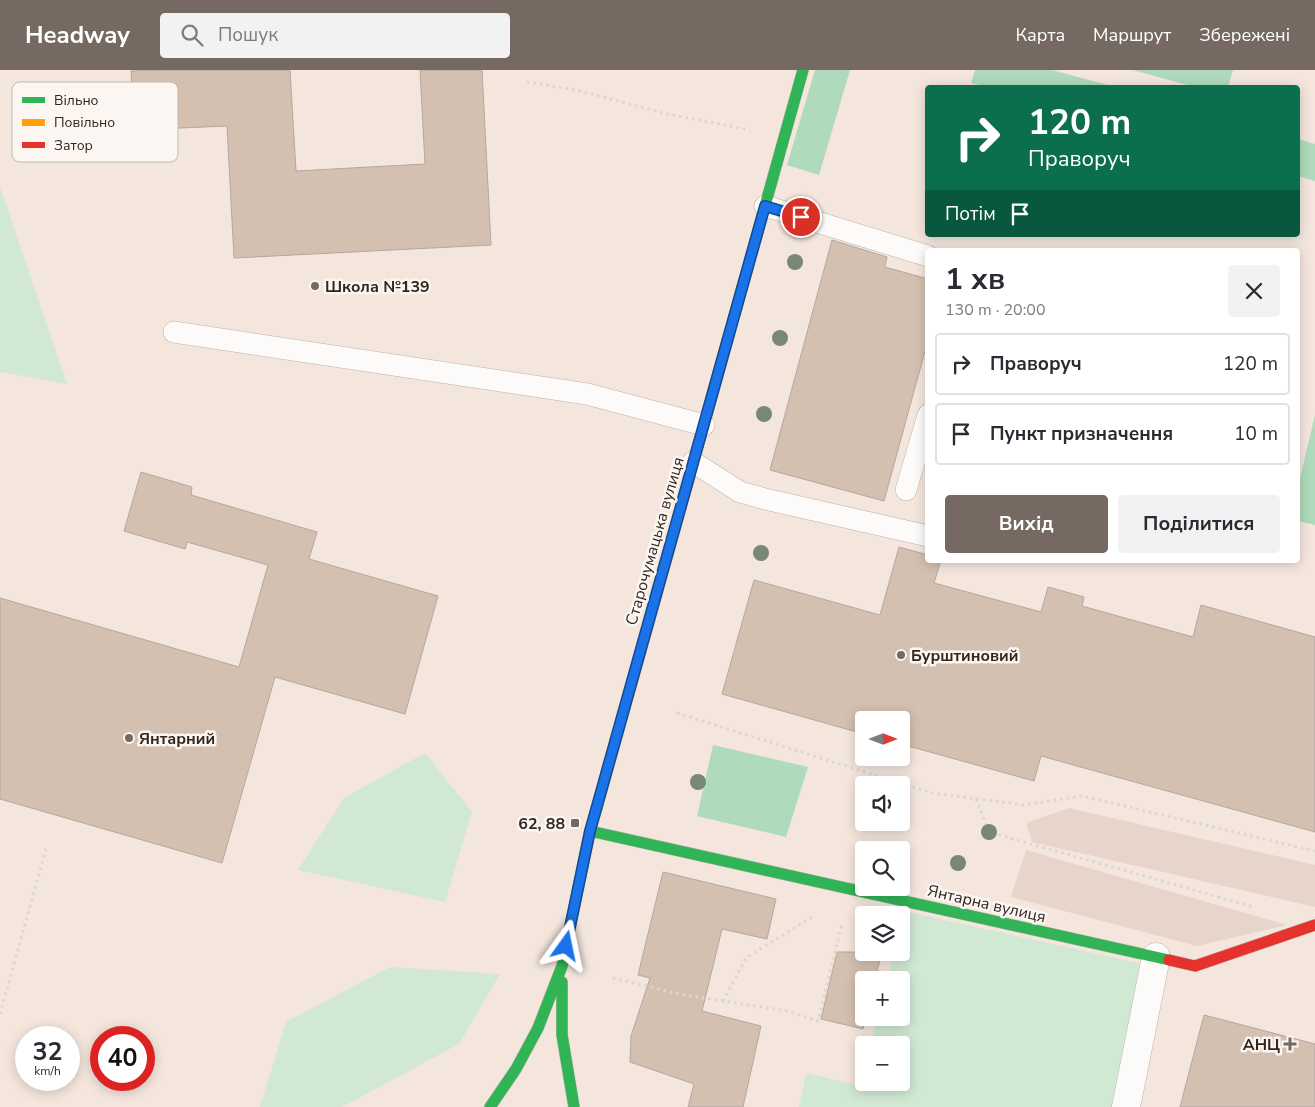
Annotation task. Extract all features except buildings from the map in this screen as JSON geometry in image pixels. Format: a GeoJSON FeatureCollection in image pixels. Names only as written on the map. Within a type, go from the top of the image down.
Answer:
{"type":"FeatureCollection","features":[{"type":"Feature","properties":{"kind":"street","name":"Старочумацька вулиця"},"geometry":{"type":"LineString","coordinates":[[490,1107],[516,1069],[538,1028],[562,966],[590,831],[803,70]]}},
{"type":"Feature","properties":{"kind":"street","name":"Янтарна вулиця"},"geometry":{"type":"LineString","coordinates":[[590,831],[1195,966],[1315,925]]}},
{"type":"Feature","properties":{"kind":"street"},"geometry":{"type":"LineString","coordinates":[[1126,1107],[1156,957]]}},
{"type":"Feature","properties":{"kind":"street","name":"Старочумацька вулиця"},"geometry":{"type":"LineString","coordinates":[[562,966],[562,1035],[574,1107]]}},
{"type":"Feature","properties":{"kind":"lane"},"geometry":{"type":"LineString","coordinates":[[765,206],[925,255]]}},
{"type":"Feature","properties":{"kind":"lane"},"geometry":{"type":"LineString","coordinates":[[174,332],[587,394],[704,425]]}},
{"type":"Feature","properties":{"kind":"lane"},"geometry":{"type":"LineString","coordinates":[[906,490],[925,424]]}},
{"type":"Feature","properties":{"kind":"lane"},"geometry":{"type":"LineString","coordinates":[[693,462],[740,492],[925,535]]}},
{"type":"Feature","properties":{"kind":"path"},"geometry":{"type":"LineString","coordinates":[[527,82],[576,90],[668,114],[753,130]]}},
{"type":"Feature","properties":{"kind":"path"},"geometry":{"type":"LineString","coordinates":[[677,713],[932,794],[1024,805],[1082,796],[1315,850]]}},
{"type":"Feature","properties":{"kind":"path"},"geometry":{"type":"LineString","coordinates":[[976,799],[989,832],[1258,908]]}},
{"type":"Feature","properties":{"kind":"path"},"geometry":{"type":"LineString","coordinates":[[0,1014],[46,849]]}},
{"type":"Feature","properties":{"kind":"path"},"geometry":{"type":"LineString","coordinates":[[723,1001],[746,958],[817,914]]}},
{"type":"Feature","properties":{"kind":"path"},"geometry":{"type":"LineString","coordinates":[[613,978],[679,994],[788,1011],[818,1021],[842,924]]}},
{"type":"Feature","properties":{"kind":"shaded area"},"geometry":{"type":"Polygon","coordinates":[[[1069,808],[1315,865],[1315,907],[1032,842],[1026,823],[1069,808]]]}},
{"type":"Feature","properties":{"kind":"shaded area"},"geometry":{"type":"Polygon","coordinates":[[[1026,850],[1287,925],[1197,946],[1011,897],[1026,850]]]}},
{"type":"Feature","properties":{"kind":"green space"},"geometry":{"type":"Polygon","coordinates":[[[815,70],[850,70],[819,175],[787,165],[815,70]]]}},
{"type":"Feature","properties":{"kind":"green space"},"geometry":{"type":"Polygon","coordinates":[[[975,70],[1052,70],[1108,85],[980,85],[971,83],[975,70]]]}},
{"type":"Feature","properties":{"kind":"green space"},"geometry":{"type":"Polygon","coordinates":[[[1132,70],[1233,70],[1229,85],[1188,85],[1132,70]]]}},
{"type":"Feature","properties":{"kind":"green space"},"geometry":{"type":"Polygon","coordinates":[[[1300,140],[1315,144],[1315,181],[1300,177],[1300,140]]]}},
{"type":"Feature","properties":{"kind":"green space"},"geometry":{"type":"Polygon","coordinates":[[[0,187],[67,384],[0,372],[0,187]]]}},
{"type":"Feature","properties":{"kind":"green space"},"geometry":{"type":"Polygon","coordinates":[[[1315,415],[1315,525],[1300,521],[1300,479],[1315,415]]]}},
{"type":"Feature","properties":{"kind":"green space"},"geometry":{"type":"Polygon","coordinates":[[[713,745],[808,767],[786,837],[697,816],[713,745]]]}},
{"type":"Feature","properties":{"kind":"green space"},"geometry":{"type":"Polygon","coordinates":[[[425,753],[472,812],[445,902],[298,870],[344,798],[425,753]]]}},
{"type":"Feature","properties":{"kind":"green space"},"geometry":{"type":"Polygon","coordinates":[[[910,912],[1143,964],[1116,1107],[799,1107],[806,1073],[855,1085],[855,1091],[910,1091],[910,1036],[872,1036],[875,1026],[910,1026],[910,971],[889,971],[892,961],[910,961],[910,912]]]}},
{"type":"Feature","properties":{"kind":"green space"},"geometry":{"type":"Polygon","coordinates":[[[390,967],[500,974],[459,1044],[342,1107],[260,1107],[286,1022],[390,967]]]}},
{"type":"Feature","properties":{"kind":"traffic: fast"},"geometry":{"type":"LineString","coordinates":[[742,288],[803,70]]}},
{"type":"Feature","properties":{"kind":"traffic: fast"},"geometry":{"type":"LineString","coordinates":[[490,1107],[516,1069],[538,1028],[562,966],[590,831],[597,807]]}},
{"type":"Feature","properties":{"kind":"traffic: fast"},"geometry":{"type":"LineString","coordinates":[[590,831],[1169,960]]}},
{"type":"Feature","properties":{"kind":"traffic: fast"},"geometry":{"type":"LineString","coordinates":[[562,982],[562,1035],[574,1107]]}},
{"type":"Feature","properties":{"kind":"traffic: slow"},"geometry":{"type":"LineString","coordinates":[[597,807],[681,507]]}},
{"type":"Feature","properties":{"kind":"traffic: jam"},"geometry":{"type":"LineString","coordinates":[[681,507],[742,288]]}},
{"type":"Feature","properties":{"kind":"traffic: jam"},"geometry":{"type":"LineString","coordinates":[[1169,960],[1195,966],[1315,925]]}},
{"type":"Feature","properties":{"kind":"place","name":"Школа №139"},"geometry":{"type":"Point","coordinates":[315,286]}},
{"type":"Feature","properties":{"kind":"place","name":"Бурштиновий"},"geometry":{"type":"Point","coordinates":[901,655]}},
{"type":"Feature","properties":{"kind":"place","name":"Янтарний"},"geometry":{"type":"Point","coordinates":[129,738]}},
{"type":"Feature","properties":{"kind":"place","name":"62, 88"},"geometry":{"type":"Point","coordinates":[575,823]}},
{"type":"Feature","properties":{"kind":"place","name":"АНЦ"},"geometry":{"type":"Point","coordinates":[1290,1044]}},
{"type":"Feature","properties":{"kind":"route"},"geometry":{"type":"LineString","coordinates":[[566,946],[590,831],[765,206],[801,217]]}}]}
